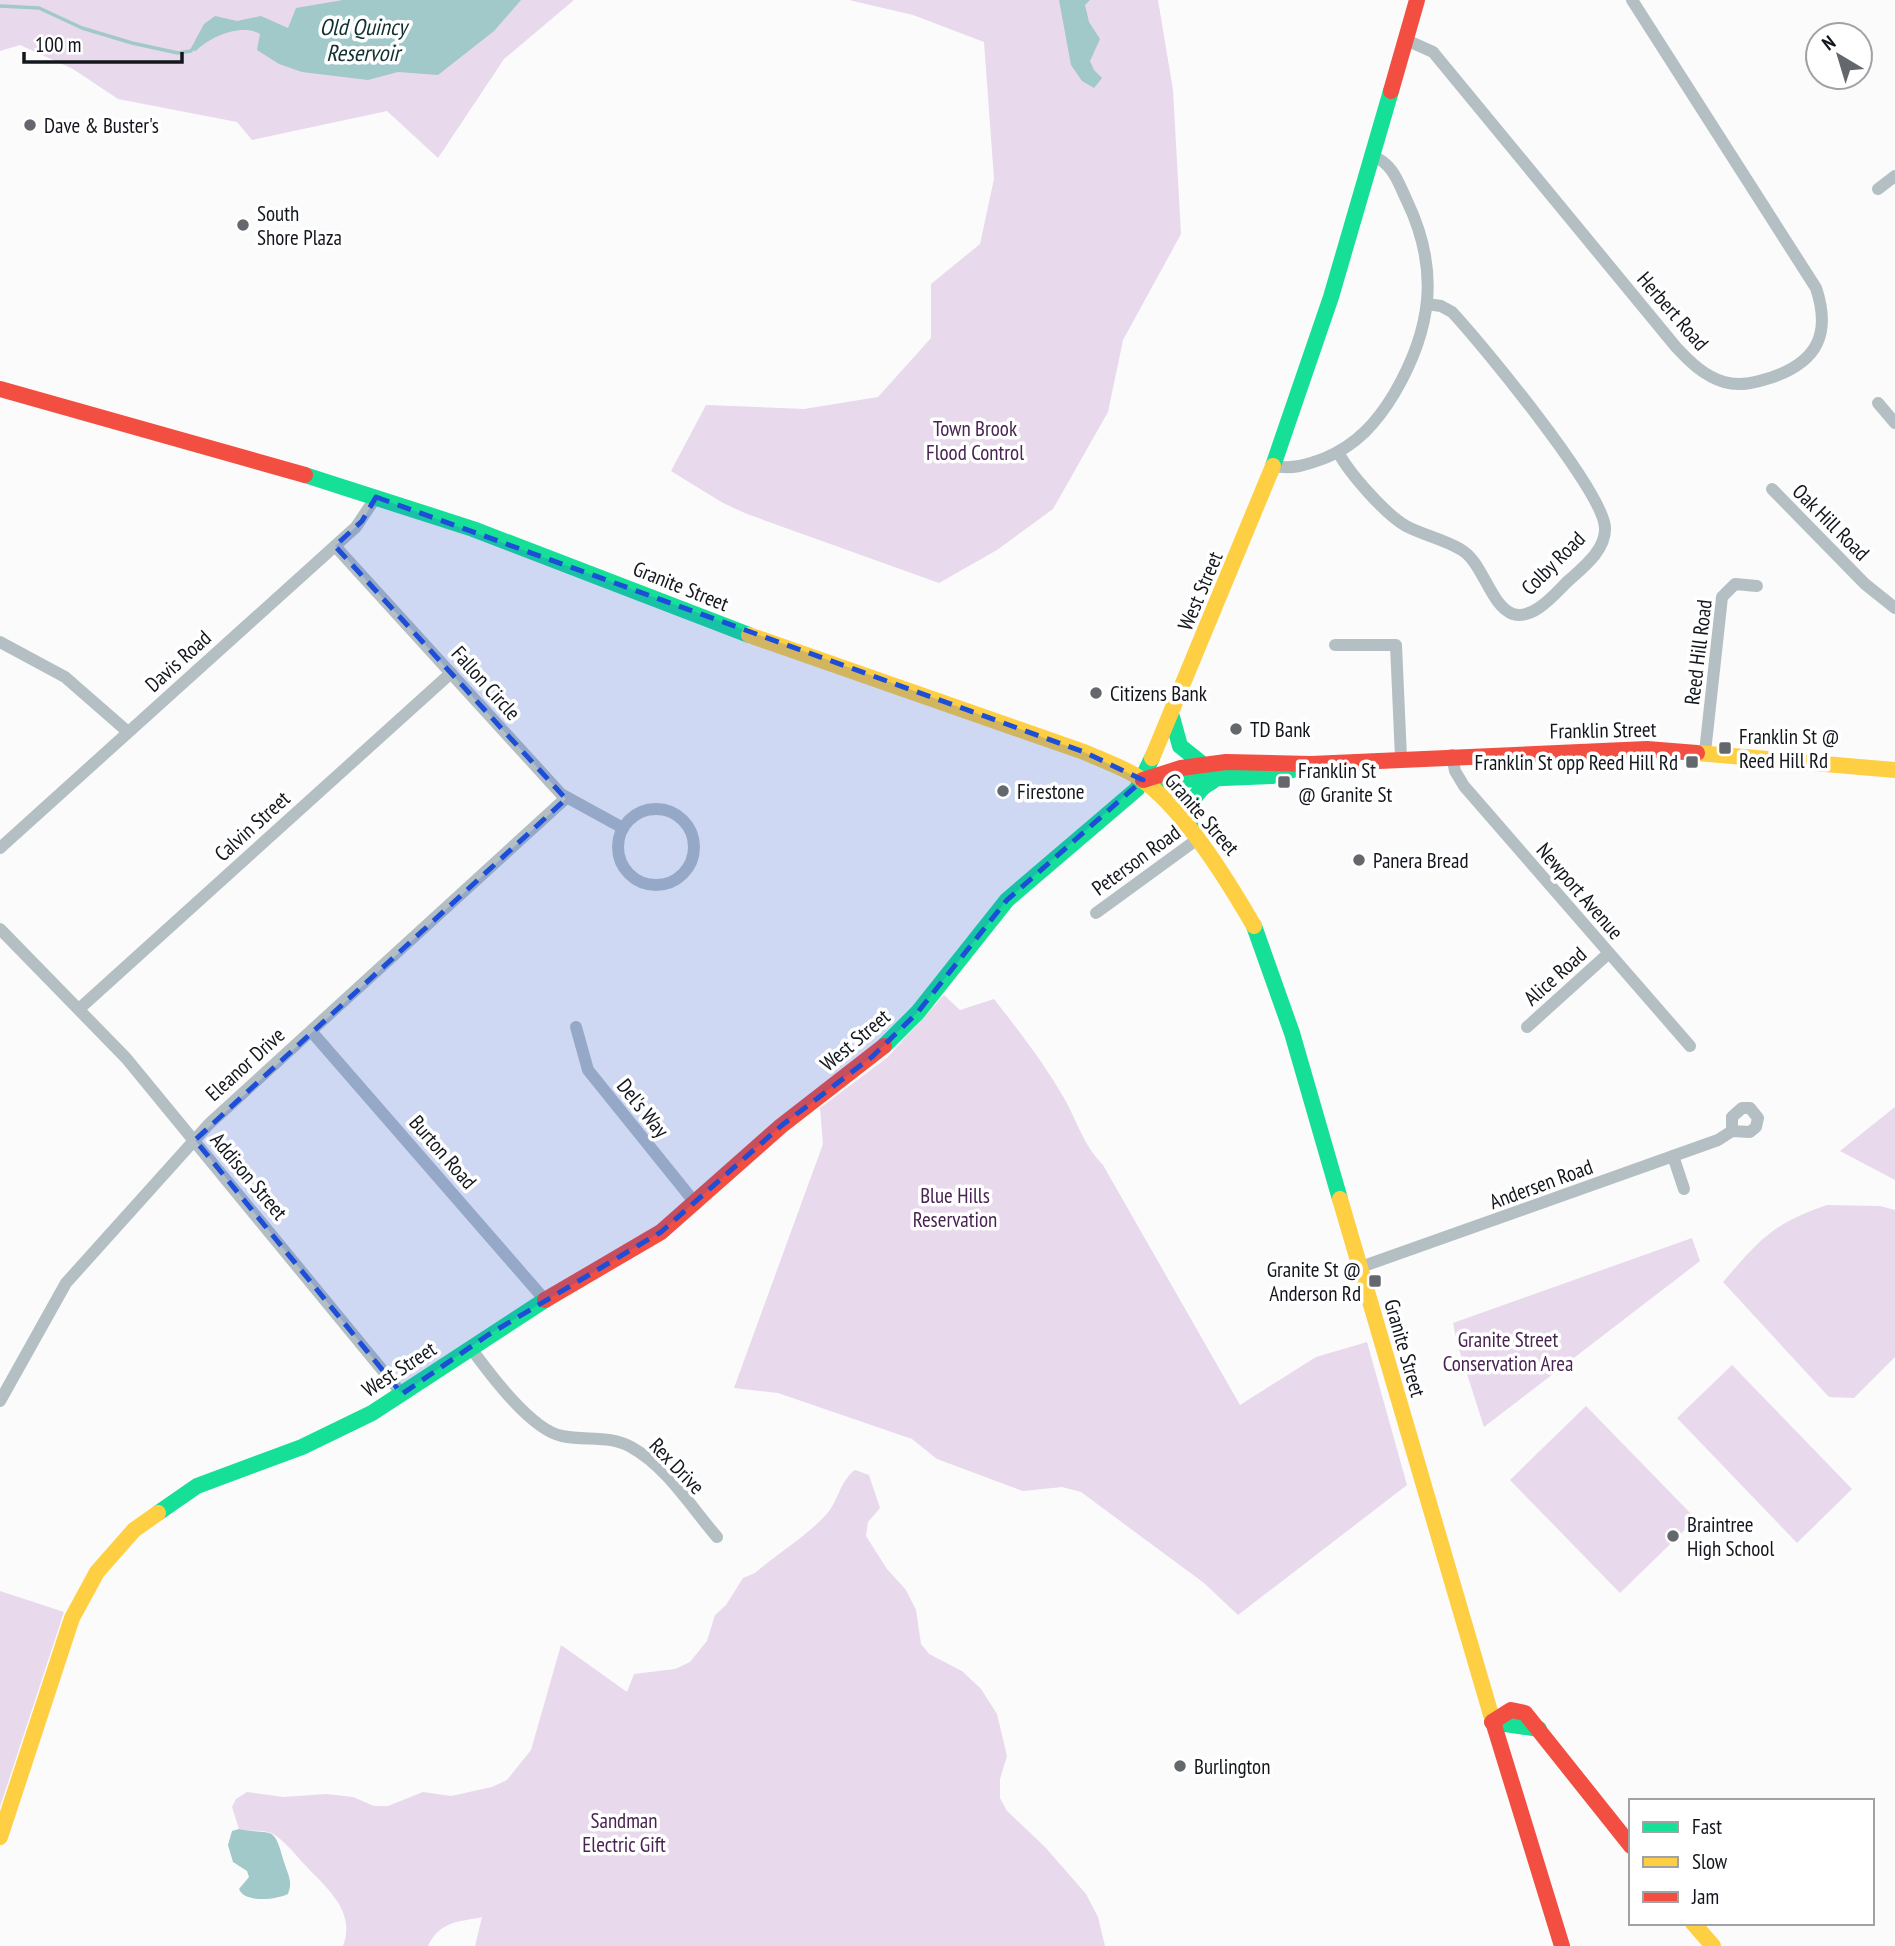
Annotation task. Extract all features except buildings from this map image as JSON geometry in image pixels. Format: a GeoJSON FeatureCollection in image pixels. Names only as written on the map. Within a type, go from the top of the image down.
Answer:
{"type":"FeatureCollection","features":[{"type":"Feature","properties":{"kind":"main road","name":"West Street"},"geometry":{"type":"LineString","coordinates":[[0,1837],[68,1629],[87,1588],[117,1548],[160,1510],[197,1486],[327,1436],[402,1394],[545,1300],[636,1249],[695,1204],[781,1126],[881,1049],[925,1003],[1007,900],[1126,801],[1143,780],[1173,713],[1273,465],[1331,297],[1417,0]]}},
{"type":"Feature","properties":{"kind":"main road","name":"Granite Street"},"geometry":{"type":"LineString","coordinates":[[0,389],[85,416],[221,449],[534,550],[731,629],[1084,752],[1143,780],[1196,835],[1236,889],[1262,945],[1292,1033],[1492,1722],[1562,1946]]}},
{"type":"Feature","properties":{"kind":"main road","name":"Granite Street"},"geometry":{"type":"LineString","coordinates":[[0,402],[85,416]]}},
{"type":"Feature","properties":{"kind":"main road"},"geometry":{"type":"LineString","coordinates":[[1173,713],[1173,729],[1180,747],[1205,766]]}},
{"type":"Feature","properties":{"kind":"main road","name":"Franklin Street"},"geometry":{"type":"LineString","coordinates":[[1143,780],[1174,770],[1205,766],[1283,761],[1311,764],[1452,755],[1620,749],[1705,752],[1895,770]]}},
{"type":"Feature","properties":{"kind":"main road","name":"Franklin Street"},"geometry":{"type":"LineString","coordinates":[[1143,780],[1214,780],[1283,775],[1311,764]]}},
{"type":"Feature","properties":{"kind":"main road"},"geometry":{"type":"LineString","coordinates":[[1196,835],[1191,801],[1202,786],[1214,780]]}},
{"type":"Feature","properties":{"kind":"main road"},"geometry":{"type":"LineString","coordinates":[[1492,1722],[1501,1714],[1516,1709],[1525,1713],[1629,1843]]}},
{"type":"Feature","properties":{"kind":"main road"},"geometry":{"type":"LineString","coordinates":[[1695,1925],[1713,1946]]}},
{"type":"Feature","properties":{"kind":"street","name":"Herbert Road"},"geometry":{"type":"LineString","coordinates":[[1404,39],[1433,52],[1676,347],[1695,366],[1716,379],[1739,384],[1786,372],[1808,358],[1820,338],[1822,313],[1816,288],[1632,0]]}},
{"type":"Feature","properties":{"kind":"street"},"geometry":{"type":"LineString","coordinates":[[1273,465],[1296,467],[1338,452],[1370,428],[1415,354],[1427,304],[1427,264],[1419,228],[1391,168],[1373,156]]}},
{"type":"Feature","properties":{"kind":"street"},"geometry":{"type":"LineString","coordinates":[[1878,189],[1895,176]]}},
{"type":"Feature","properties":{"kind":"street","name":"Colby Road"},"geometry":{"type":"LineString","coordinates":[[1338,452],[1350,469],[1399,521],[1468,554],[1503,607],[1511,613],[1528,613],[1547,601],[1600,546],[1605,528],[1602,515],[1537,415],[1456,317],[1441,306],[1427,304]]}},
{"type":"Feature","properties":{"kind":"street"},"geometry":{"type":"LineString","coordinates":[[1878,403],[1895,423]]}},
{"type":"Feature","properties":{"kind":"street","name":"Oak Hill Road"},"geometry":{"type":"LineString","coordinates":[[1772,489],[1865,584],[1895,608]]}},
{"type":"Feature","properties":{"kind":"street","name":"Davis Road"},"geometry":{"type":"LineString","coordinates":[[0,848],[362,521],[376,497]]}},
{"type":"Feature","properties":{"kind":"street","name":"Fallon Circle"},"geometry":{"type":"LineString","coordinates":[[335,546],[566,798],[623,828]]}},
{"type":"Feature","properties":{"kind":"street","name":"Reed Hill Road"},"geometry":{"type":"LineString","coordinates":[[1705,752],[1722,597],[1735,584],[1758,586]]}},
{"type":"Feature","properties":{"kind":"street"},"geometry":{"type":"LineString","coordinates":[[0,642],[65,677],[128,732]]}},
{"type":"Feature","properties":{"kind":"street"},"geometry":{"type":"LineString","coordinates":[[1335,645],[1396,645],[1401,758]]}},
{"type":"Feature","properties":{"kind":"street","name":"Calvin Street"},"geometry":{"type":"LineString","coordinates":[[79,1009],[451,673]]}},
{"type":"Feature","properties":{"kind":"street","name":"Newport Avenue"},"geometry":{"type":"LineString","coordinates":[[1452,755],[1455,771],[1464,786],[1690,1046]]}},
{"type":"Feature","properties":{"kind":"street","name":"Eleanor Drive"},"geometry":{"type":"LineString","coordinates":[[0,1401],[66,1283],[195,1140],[566,798]]}},
{"type":"Feature","properties":{"kind":"street"},"geometry":{"type":"LineString","coordinates":[[648,810],[664,810],[679,816],[693,837],[694,853],[688,868],[677,880],[662,885],[636,880],[620,859],[618,843],[623,828],[634,816],[648,810]]}},
{"type":"Feature","properties":{"kind":"street","name":"Peterson Road"},"geometry":{"type":"LineString","coordinates":[[1096,913],[1196,835]]}},
{"type":"Feature","properties":{"kind":"street","name":"Addison Street"},"geometry":{"type":"LineString","coordinates":[[0,929],[126,1058],[402,1394]]}},
{"type":"Feature","properties":{"kind":"street","name":"Alice Road"},"geometry":{"type":"LineString","coordinates":[[1527,1027],[1609,953]]}},
{"type":"Feature","properties":{"kind":"street","name":"Del's Way"},"geometry":{"type":"LineString","coordinates":[[576,1027],[589,1070],[695,1204]]}},
{"type":"Feature","properties":{"kind":"street","name":"Burton Road"},"geometry":{"type":"LineString","coordinates":[[311,1031],[545,1300]]}},
{"type":"Feature","properties":{"kind":"street","name":"Andersen Road"},"geometry":{"type":"LineString","coordinates":[[1361,1267],[1718,1140],[1732,1131]]}},
{"type":"Feature","properties":{"kind":"street"},"geometry":{"type":"LineString","coordinates":[[1673,1156],[1684,1189]]}},
{"type":"Feature","properties":{"kind":"street","name":"Rex Drive"},"geometry":{"type":"LineString","coordinates":[[470,1347],[528,1414],[546,1430],[565,1437],[617,1441],[646,1456],[717,1537]]}},
{"type":"Feature","properties":{"kind":"highlighted area"},"geometry":{"type":"Polygon","coordinates":[[[376,497],[1084,752],[1143,780],[1007,900],[918,1012],[873,1056],[781,1126],[661,1232],[488,1335],[402,1394],[195,1140],[566,799],[335,546],[362,521],[376,497]]]}},
{"type":"Feature","properties":{"kind":"green space"},"geometry":{"type":"Polygon","coordinates":[[[0,0],[574,0],[504,59],[438,158],[387,111],[252,140],[237,122],[118,99],[73,69],[20,45],[0,51],[0,0]]]}},
{"type":"Feature","properties":{"kind":"green space","name":"Town Brook Flood Control"},"geometry":{"type":"Polygon","coordinates":[[[849,0],[1158,0],[1173,90],[1181,234],[1123,340],[1108,412],[1053,509],[997,550],[939,583],[747,514],[723,503],[671,471],[706,405],[804,409],[878,397],[931,338],[931,284],[980,244],[994,179],[984,42],[913,15],[849,0]]]}},
{"type":"Feature","properties":{"kind":"green space","name":"Blue Hills Reservation"},"geometry":{"type":"Polygon","coordinates":[[[944,995],[960,1010],[994,999],[1031,1047],[1064,1098],[1086,1142],[1103,1165],[1240,1405],[1316,1357],[1367,1342],[1407,1485],[1238,1615],[1204,1583],[1081,1492],[1062,1487],[1023,1491],[937,1459],[912,1439],[778,1393],[734,1388],[823,1144],[820,1108],[888,1057],[944,995]]]}},
{"type":"Feature","properties":{"kind":"green space"},"geometry":{"type":"Polygon","coordinates":[[[1895,1107],[1895,1180],[1840,1151],[1895,1107]]]}},
{"type":"Feature","properties":{"kind":"green space"},"geometry":{"type":"Polygon","coordinates":[[[1827,1205],[1880,1206],[1895,1210],[1895,1357],[1854,1398],[1829,1397],[1723,1282],[1768,1234],[1793,1219],[1827,1205]]]}},
{"type":"Feature","properties":{"kind":"green space","name":"Granite Street Conservation Area"},"geometry":{"type":"Polygon","coordinates":[[[1692,1238],[1700,1261],[1484,1427],[1453,1323],[1692,1238]]]}},
{"type":"Feature","properties":{"kind":"green space"},"geometry":{"type":"Polygon","coordinates":[[[1732,1365],[1852,1489],[1797,1543],[1677,1418],[1732,1365]]]}},
{"type":"Feature","properties":{"kind":"green space"},"geometry":{"type":"Polygon","coordinates":[[[1586,1406],[1696,1519],[1620,1593],[1510,1480],[1586,1406]]]}},
{"type":"Feature","properties":{"kind":"green space","name":"Sandman Electric Gift"},"geometry":{"type":"Polygon","coordinates":[[[855,1470],[869,1475],[880,1508],[868,1522],[866,1536],[887,1569],[906,1590],[916,1610],[921,1644],[929,1654],[962,1671],[981,1689],[997,1714],[1007,1756],[1000,1779],[1000,1798],[1007,1811],[1045,1847],[1086,1894],[1098,1917],[1105,1946],[475,1946],[482,1917],[444,1927],[428,1946],[343,1946],[346,1921],[329,1890],[275,1835],[239,1829],[232,1807],[236,1799],[247,1792],[284,1797],[326,1794],[353,1797],[374,1806],[388,1806],[423,1792],[451,1796],[492,1787],[507,1780],[531,1750],[561,1645],[627,1692],[634,1674],[675,1669],[690,1662],[707,1641],[715,1615],[726,1605],[743,1578],[755,1573],[817,1524],[830,1510],[846,1480],[855,1470]]]}},
{"type":"Feature","properties":{"kind":"green space"},"geometry":{"type":"Polygon","coordinates":[[[0,1591],[64,1612],[0,1807],[0,1591]]]}},
{"type":"Feature","properties":{"kind":"water","name":"Old Quincy Reservoir"},"geometry":{"type":"Polygon","coordinates":[[[343,0],[521,0],[494,31],[438,75],[398,72],[368,80],[302,72],[279,64],[257,50],[260,34],[244,30],[226,33],[196,51],[190,50],[204,24],[215,16],[237,21],[261,16],[288,28],[296,8],[343,0]]]}},
{"type":"Feature","properties":{"kind":"water"},"geometry":{"type":"Polygon","coordinates":[[[1059,0],[1090,0],[1085,5],[1089,22],[1100,39],[1090,61],[1102,78],[1094,88],[1082,81],[1071,65],[1059,0]]]}},
{"type":"Feature","properties":{"kind":"water"},"geometry":{"type":"Polygon","coordinates":[[[239,1829],[266,1832],[274,1836],[289,1878],[288,1894],[261,1899],[247,1897],[242,1893],[239,1889],[249,1877],[247,1871],[233,1862],[228,1845],[232,1831],[239,1829]]]}},
{"type":"Feature","properties":{"kind":"waterway"},"geometry":{"type":"LineString","coordinates":[[0,6],[39,8],[82,28],[132,43],[178,53],[191,51]]}},
{"type":"Feature","properties":{"kind":"traffic: fast"},"geometry":{"type":"LineString","coordinates":[[1273,466],[1331,297],[1391,91]]}},
{"type":"Feature","properties":{"kind":"traffic: fast"},"geometry":{"type":"LineString","coordinates":[[305,475],[473,529],[749,635]]}},
{"type":"Feature","properties":{"kind":"traffic: fast"},"geometry":{"type":"LineString","coordinates":[[1172,717],[1180,746],[1205,766]]}},
{"type":"Feature","properties":{"kind":"traffic: fast"},"geometry":{"type":"LineString","coordinates":[[884,1046],[918,1012],[1007,900],[1137,789],[1152,758]]}},
{"type":"Feature","properties":{"kind":"traffic: fast"},"geometry":{"type":"LineString","coordinates":[[1153,781],[1272,776],[1309,765]]}},
{"type":"Feature","properties":{"kind":"traffic: fast"},"geometry":{"type":"LineString","coordinates":[[1194,832],[1193,802],[1200,790],[1213,781]]}},
{"type":"Feature","properties":{"kind":"traffic: fast"},"geometry":{"type":"LineString","coordinates":[[1254,926],[1292,1033],[1340,1199]]}},
{"type":"Feature","properties":{"kind":"traffic: fast"},"geometry":{"type":"LineString","coordinates":[[158,1513],[197,1486],[302,1447],[372,1413],[545,1300]]}},
{"type":"Feature","properties":{"kind":"traffic: fast"},"geometry":{"type":"LineString","coordinates":[[1492,1722],[1539,1729]]}},
{"type":"Feature","properties":{"kind":"traffic: slow"},"geometry":{"type":"LineString","coordinates":[[1152,758],[1273,466]]}},
{"type":"Feature","properties":{"kind":"traffic: slow"},"geometry":{"type":"LineString","coordinates":[[749,635],[1084,752],[1133,774],[1168,802],[1185,822],[1231,887],[1254,926]]}},
{"type":"Feature","properties":{"kind":"traffic: slow"},"geometry":{"type":"LineString","coordinates":[[1697,753],[1895,770]]}},
{"type":"Feature","properties":{"kind":"traffic: slow"},"geometry":{"type":"LineString","coordinates":[[1340,1199],[1494,1725]]}},
{"type":"Feature","properties":{"kind":"traffic: slow"},"geometry":{"type":"LineString","coordinates":[[0,1837],[72,1618],[97,1572],[134,1530],[158,1513]]}},
{"type":"Feature","properties":{"kind":"traffic: slow"},"geometry":{"type":"LineString","coordinates":[[1695,1925],[1713,1946]]}},
{"type":"Feature","properties":{"kind":"traffic: jam"},"geometry":{"type":"LineString","coordinates":[[1391,91],[1417,0]]}},
{"type":"Feature","properties":{"kind":"traffic: jam"},"geometry":{"type":"LineString","coordinates":[[0,389],[305,475]]}},
{"type":"Feature","properties":{"kind":"traffic: jam"},"geometry":{"type":"LineString","coordinates":[[1143,780],[1181,768],[1226,762],[1311,764],[1647,749],[1697,753]]}},
{"type":"Feature","properties":{"kind":"traffic: jam"},"geometry":{"type":"LineString","coordinates":[[545,1300],[661,1232],[781,1126],[884,1046]]}},
{"type":"Feature","properties":{"kind":"traffic: jam"},"geometry":{"type":"LineString","coordinates":[[1492,1722],[1511,1710],[1525,1713],[1629,1843]]}},
{"type":"Feature","properties":{"kind":"traffic: jam"},"geometry":{"type":"LineString","coordinates":[[1494,1725],[1562,1946]]}},
{"type":"Feature","properties":{"kind":"place","name":"Dave & Buster's"},"geometry":{"type":"Point","coordinates":[30,125]}},
{"type":"Feature","properties":{"kind":"place","name":"South Shore Plaza"},"geometry":{"type":"Point","coordinates":[243,225]}},
{"type":"Feature","properties":{"kind":"place","name":"Citizens Bank"},"geometry":{"type":"Point","coordinates":[1096,693]}},
{"type":"Feature","properties":{"kind":"place","name":"TD Bank"},"geometry":{"type":"Point","coordinates":[1236,729]}},
{"type":"Feature","properties":{"kind":"place","name":"Franklin St @ Reed Hill Rd"},"geometry":{"type":"Point","coordinates":[1725,748]}},
{"type":"Feature","properties":{"kind":"place","name":"Franklin St opp Reed Hill Rd"},"geometry":{"type":"Point","coordinates":[1692,762]}},
{"type":"Feature","properties":{"kind":"place","name":"Franklin St @ Granite St"},"geometry":{"type":"Point","coordinates":[1284,782]}},
{"type":"Feature","properties":{"kind":"place","name":"Firestone"},"geometry":{"type":"Point","coordinates":[1003,791]}},
{"type":"Feature","properties":{"kind":"place","name":"Panera Bread"},"geometry":{"type":"Point","coordinates":[1359,860]}},
{"type":"Feature","properties":{"kind":"place","name":"Granite St @ Anderson Rd"},"geometry":{"type":"Point","coordinates":[1375,1281]}},
{"type":"Feature","properties":{"kind":"place","name":"Braintree High School"},"geometry":{"type":"Point","coordinates":[1673,1536]}},
{"type":"Feature","properties":{"kind":"place","name":"Burlington"},"geometry":{"type":"Point","coordinates":[1180,1766]}}]}
